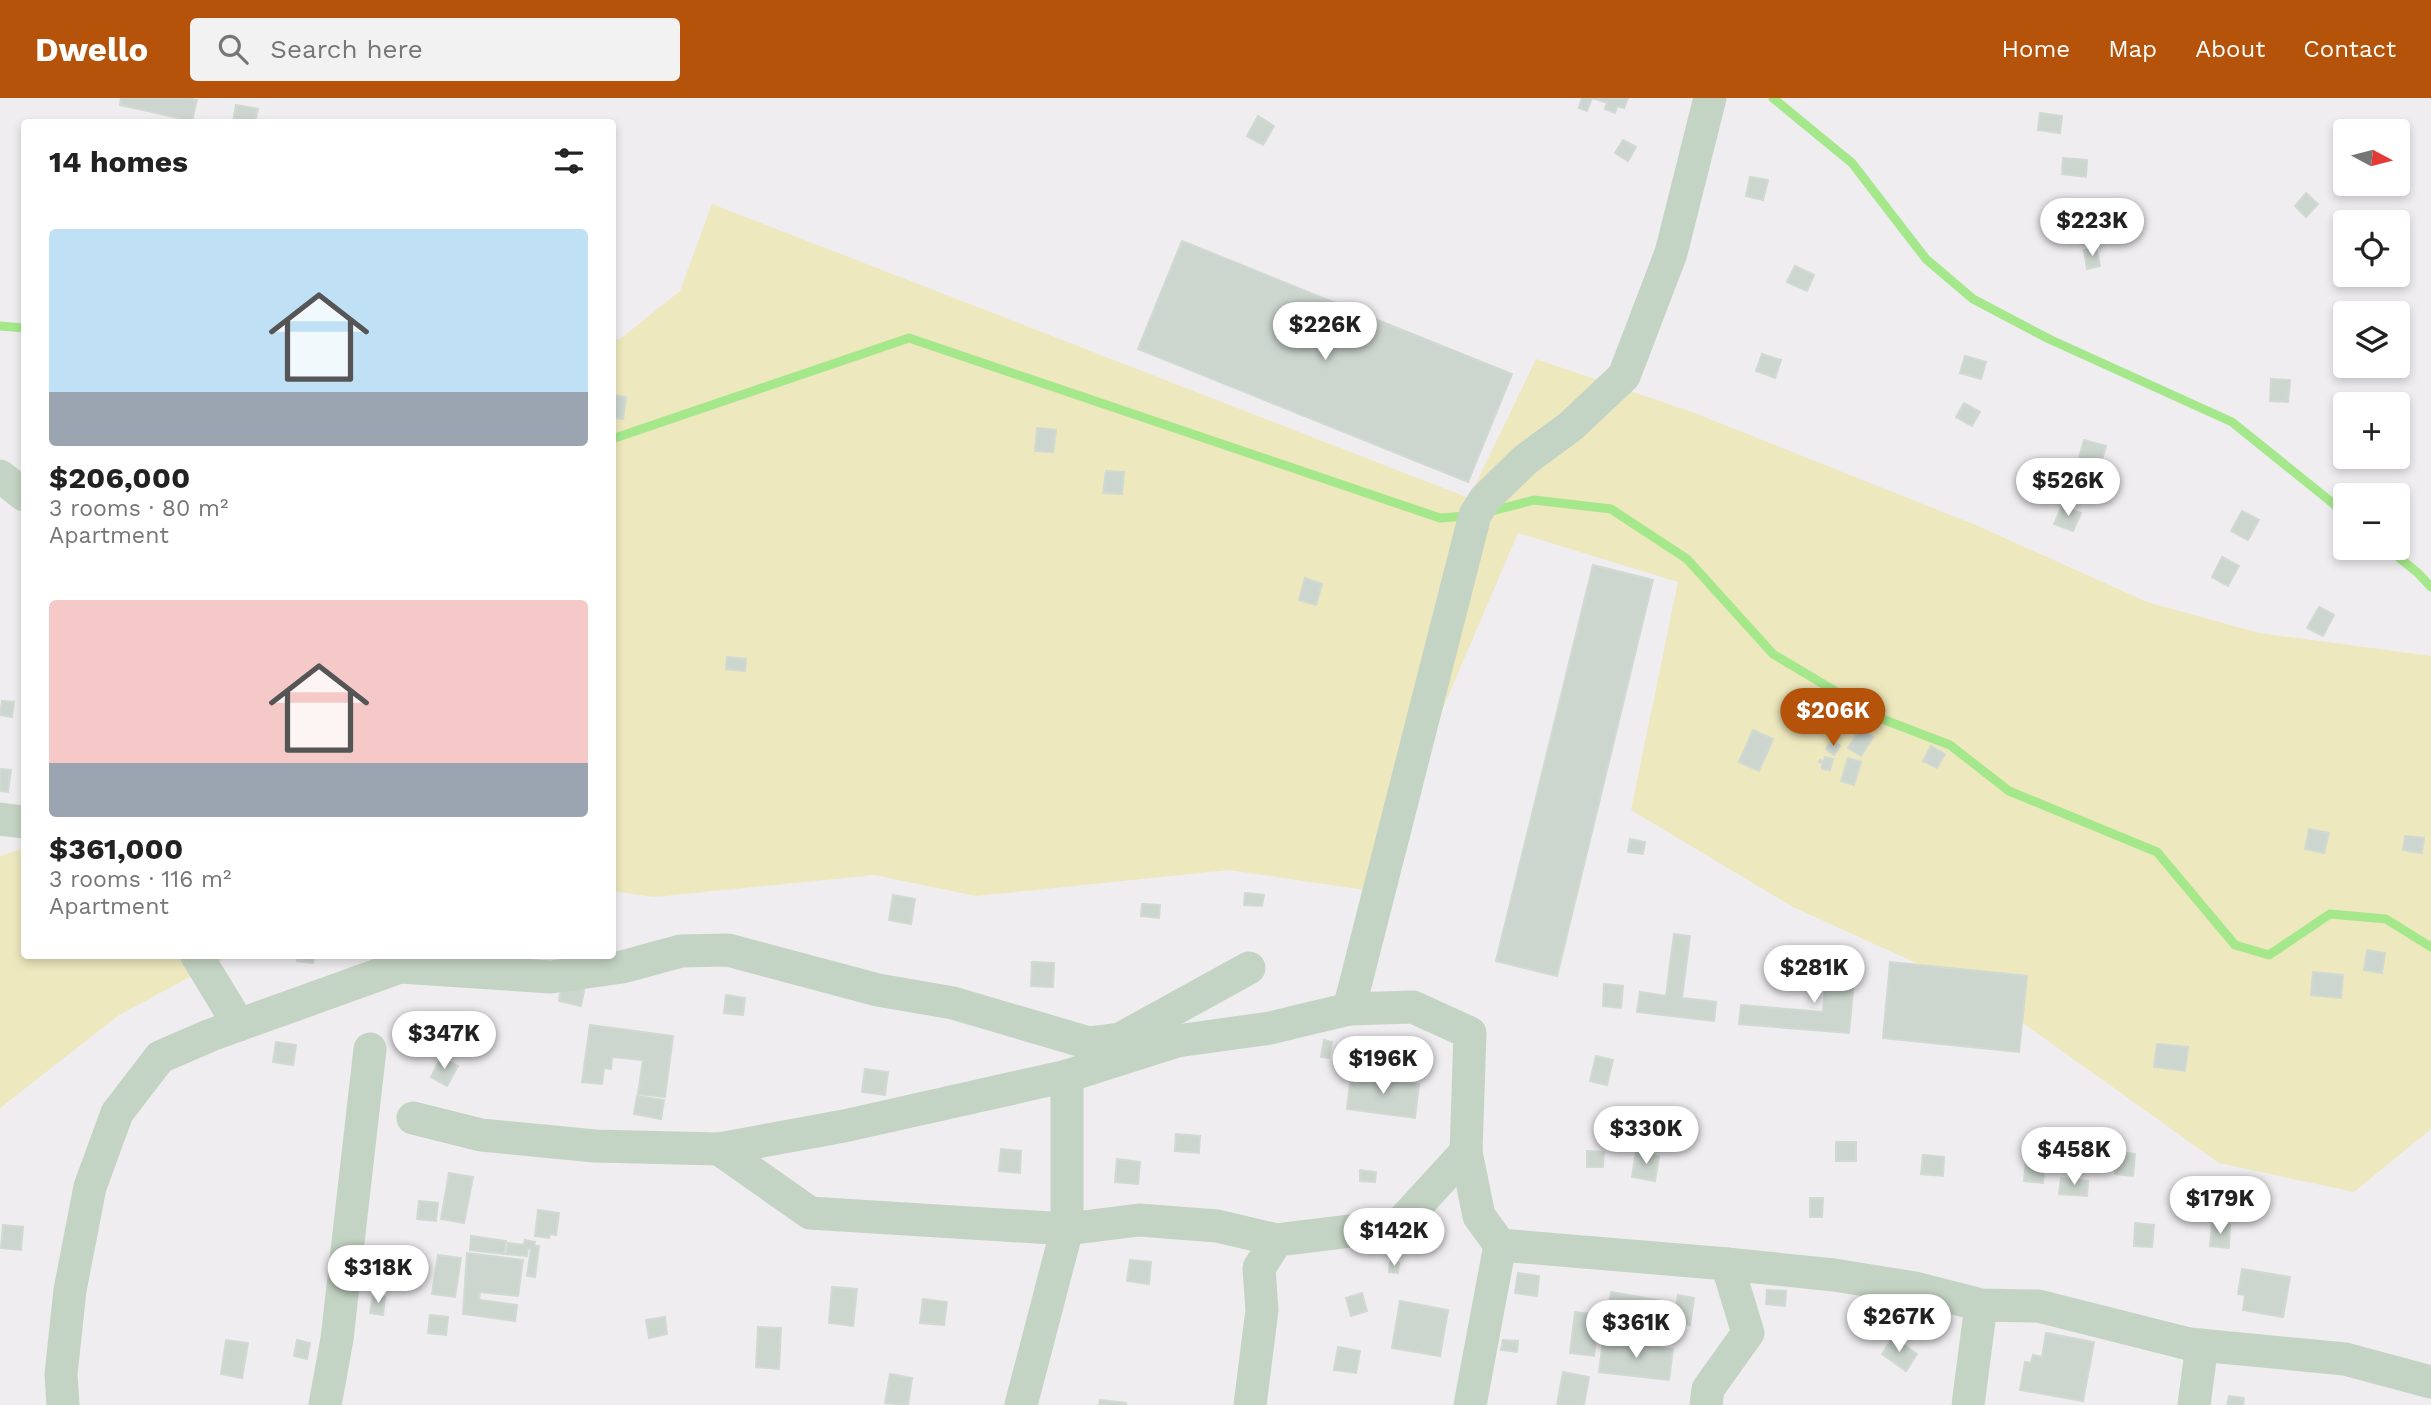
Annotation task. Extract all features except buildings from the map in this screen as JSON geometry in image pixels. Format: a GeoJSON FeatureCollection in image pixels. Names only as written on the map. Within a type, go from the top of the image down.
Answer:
{"type":"FeatureCollection","features":[{"type":"Feature","properties":{"kind":"street"},"geometry":{"type":"LineString","coordinates":[[1349,1009],[1475,515],[1485,499],[1525,460],[1571,426],[1624,376],[1671,253],[1710,98]]}},
{"type":"Feature","properties":{"kind":"street"},"geometry":{"type":"LineString","coordinates":[[0,477],[21,493]]}},
{"type":"Feature","properties":{"kind":"street"},"geometry":{"type":"LineString","coordinates":[[0,820],[21,822]]}},
{"type":"Feature","properties":{"kind":"street"},"geometry":{"type":"LineString","coordinates":[[63,1405],[61,1374],[70,1290],[90,1187],[117,1112],[160,1057],[239,1025],[400,967],[551,977],[622,967],[681,951],[728,950],[878,990],[953,1003],[1089,1043],[1120,1039],[1249,968]]}},
{"type":"Feature","properties":{"kind":"street"},"geometry":{"type":"LineString","coordinates":[[199,959],[239,1025]]}},
{"type":"Feature","properties":{"kind":"street"},"geometry":{"type":"LineString","coordinates":[[413,1118],[481,1135],[595,1146],[719,1149],[844,1126],[1067,1076],[1177,1041],[1270,1028],[1349,1009],[1413,1007],[1470,1034],[1466,1152],[1479,1216],[1500,1245],[1470,1405]]}},
{"type":"Feature","properties":{"kind":"street"},"geometry":{"type":"LineString","coordinates":[[325,1405],[337,1339],[370,1049]]}},
{"type":"Feature","properties":{"kind":"street"},"geometry":{"type":"LineString","coordinates":[[1021,1405],[1067,1229],[1067,1076]]}},
{"type":"Feature","properties":{"kind":"street"},"geometry":{"type":"LineString","coordinates":[[719,1149],[810,1213],[1067,1229],[1139,1220],[1217,1226],[1277,1240],[1399,1225],[1466,1152]]}},
{"type":"Feature","properties":{"kind":"street"},"geometry":{"type":"LineString","coordinates":[[1250,1405],[1262,1310],[1259,1268],[1277,1240]]}},
{"type":"Feature","properties":{"kind":"street"},"geometry":{"type":"LineString","coordinates":[[1500,1245],[1834,1275],[1915,1288],[1981,1305],[2038,1306],[2189,1344],[2345,1359],[2431,1382]]}},
{"type":"Feature","properties":{"kind":"street"},"geometry":{"type":"LineString","coordinates":[[1706,1405],[1708,1389],[1748,1333],[1727,1264]]}},
{"type":"Feature","properties":{"kind":"street"},"geometry":{"type":"LineString","coordinates":[[1968,1405],[1981,1305]]}},
{"type":"Feature","properties":{"kind":"street"},"geometry":{"type":"LineString","coordinates":[[2194,1405],[2202,1345]]}},
{"type":"Feature","properties":{"kind":"street"},"geometry":{"type":"LineString","coordinates":[[2428,1405],[2431,1391]]}},
{"type":"Feature","properties":{"kind":"shaded area"},"geometry":{"type":"Polygon","coordinates":[[[712,204],[1469,498],[1536,359],[1692,412],[1978,526],[2147,602],[2259,633],[2431,656],[2431,1129],[2354,1192],[2219,1163],[1978,991],[1793,907],[1631,810],[1678,582],[1518,533],[1365,890],[1229,870],[976,896],[874,875],[653,897],[616,891],[616,340],[680,291],[712,204]]]}},
{"type":"Feature","properties":{"kind":"shaded area"},"geometry":{"type":"Polygon","coordinates":[[[21,849],[21,959],[223,959],[119,1015],[0,1108],[0,856],[21,849]]]}},
{"type":"Feature","properties":{"kind":"waterway"},"geometry":{"type":"LineString","coordinates":[[1773,98],[1852,163],[1926,259],[1973,299],[2049,339],[2232,422],[2333,503]]}},
{"type":"Feature","properties":{"kind":"waterway"},"geometry":{"type":"LineString","coordinates":[[0,326],[21,328]]}},
{"type":"Feature","properties":{"kind":"waterway"},"geometry":{"type":"LineString","coordinates":[[616,438],[909,338],[1440,518],[1467,516]]}},
{"type":"Feature","properties":{"kind":"waterway"},"geometry":{"type":"LineString","coordinates":[[1488,512],[1534,500],[1611,509],[1687,559],[1773,654],[1882,719],[1950,745],[2009,791],[2157,852],[2235,945],[2269,955],[2330,914],[2386,919],[2431,947]]}},
{"type":"Feature","properties":{"kind":"waterway"},"geometry":{"type":"LineString","coordinates":[[2402,560],[2431,587]]}}]}
